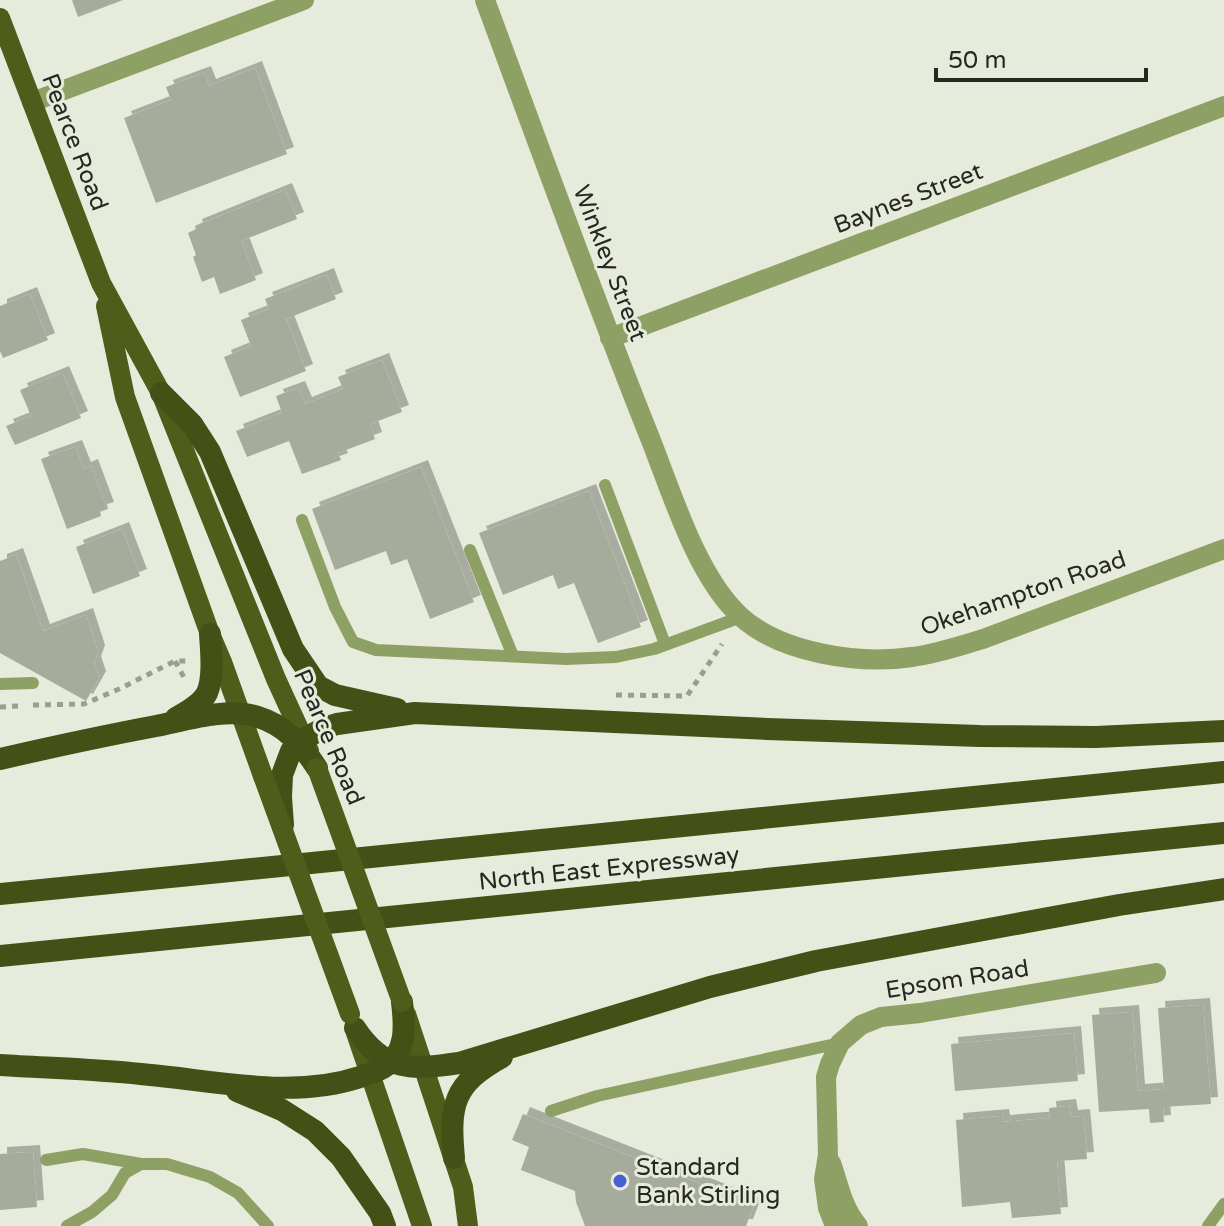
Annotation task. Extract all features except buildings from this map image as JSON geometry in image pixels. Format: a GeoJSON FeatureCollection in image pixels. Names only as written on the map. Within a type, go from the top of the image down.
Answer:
{"type":"FeatureCollection","features":[{"type":"Feature","properties":{"kind":"highway"},"geometry":{"type":"LineString","coordinates":[[161,393],[192,424],[210,452],[293,649],[318,686],[335,695],[415,713],[767,729],[1096,737],[1224,731]]}},
{"type":"Feature","properties":{"kind":"highway"},"geometry":{"type":"LineString","coordinates":[[168,723],[198,704],[207,693],[212,662],[210,634]]}},
{"type":"Feature","properties":{"kind":"highway"},"geometry":{"type":"LineString","coordinates":[[284,830],[281,797],[273,776],[301,740],[337,724],[415,713]]}},
{"type":"Feature","properties":{"kind":"highway"},"geometry":{"type":"LineString","coordinates":[[0,759],[204,715],[240,714],[261,717],[301,740],[317,768]]}},
{"type":"Feature","properties":{"kind":"highway","name":"North East Expressway"},"geometry":{"type":"LineString","coordinates":[[0,894],[1224,772]]}},
{"type":"Feature","properties":{"kind":"highway","name":"North East Expressway"},"geometry":{"type":"LineString","coordinates":[[0,956],[1224,833]]}},
{"type":"Feature","properties":{"kind":"highway"},"geometry":{"type":"LineString","coordinates":[[352,1021],[371,1048],[404,1067],[424,1068],[459,1063],[710,987],[816,961],[1224,889]]}},
{"type":"Feature","properties":{"kind":"highway"},"geometry":{"type":"LineString","coordinates":[[0,1065],[137,1073],[282,1088],[343,1083],[383,1069],[397,1055],[403,1042],[402,1002]]}},
{"type":"Feature","properties":{"kind":"highway"},"geometry":{"type":"LineString","coordinates":[[454,1158],[452,1120],[460,1092],[470,1078],[491,1063],[535,1040]]}},
{"type":"Feature","properties":{"kind":"highway"},"geometry":{"type":"LineString","coordinates":[[189,1079],[244,1093],[282,1110],[315,1131],[341,1157],[380,1213],[385,1226]]}},
{"type":"Feature","properties":{"kind":"main road","name":"Pearce Road"},"geometry":{"type":"LineString","coordinates":[[0,18],[101,283],[161,393],[301,740]]}},
{"type":"Feature","properties":{"kind":"main road","name":"Pearce Road"},"geometry":{"type":"LineString","coordinates":[[101,283],[125,397],[240,714],[273,776]]}},
{"type":"Feature","properties":{"kind":"main road","name":"Pearce Road"},"geometry":{"type":"LineString","coordinates":[[317,768],[402,1002],[454,1158],[463,1187],[468,1226]]}},
{"type":"Feature","properties":{"kind":"main road"},"geometry":{"type":"LineString","coordinates":[[284,830],[422,1226]]}},
{"type":"Feature","properties":{"kind":"main road"},"geometry":{"type":"LineString","coordinates":[[463,1187],[483,1226]]}},
{"type":"Feature","properties":{"kind":"street"},"geometry":{"type":"LineString","coordinates":[[32,102],[304,0]]}},
{"type":"Feature","properties":{"kind":"street","name":"Winkley Street"},"geometry":{"type":"LineString","coordinates":[[485,0],[610,338],[692,542]]}},
{"type":"Feature","properties":{"kind":"street","name":"Baynes Street"},"geometry":{"type":"LineString","coordinates":[[610,338],[1224,106]]}},
{"type":"Feature","properties":{"kind":"street","name":"Okehampton Road"},"geometry":{"type":"LineString","coordinates":[[692,542],[708,576],[724,599],[741,617],[769,636],[836,656],[876,659],[910,658],[947,651],[1224,549]]}},
{"type":"Feature","properties":{"kind":"street","name":"Epsom Road"},"geometry":{"type":"LineString","coordinates":[[840,1043],[861,1025],[881,1017],[1156,973]]}},
{"type":"Feature","properties":{"kind":"street"},"geometry":{"type":"LineString","coordinates":[[835,1226],[828,1208],[824,1179],[828,1155],[826,1077],[840,1043]]}},
{"type":"Feature","properties":{"kind":"street"},"geometry":{"type":"LineString","coordinates":[[828,1155],[843,1204],[858,1226]]}},
{"type":"Feature","properties":{"kind":"lane"},"geometry":{"type":"LineString","coordinates":[[605,485],[665,644]]}},
{"type":"Feature","properties":{"kind":"lane"},"geometry":{"type":"LineString","coordinates":[[302,520],[335,607],[353,642],[376,650],[566,659],[616,657],[665,644],[741,617]]}},
{"type":"Feature","properties":{"kind":"lane"},"geometry":{"type":"LineString","coordinates":[[470,550],[513,656]]}},
{"type":"Feature","properties":{"kind":"lane"},"geometry":{"type":"LineString","coordinates":[[0,684],[33,683]]}},
{"type":"Feature","properties":{"kind":"lane"},"geometry":{"type":"LineString","coordinates":[[551,1111],[597,1096],[840,1043]]}},
{"type":"Feature","properties":{"kind":"lane"},"geometry":{"type":"LineString","coordinates":[[46,1160],[83,1154],[141,1164],[167,1164],[210,1177],[238,1193],[268,1226]]}},
{"type":"Feature","properties":{"kind":"lane"},"geometry":{"type":"LineString","coordinates":[[67,1226],[92,1212],[112,1195],[125,1173],[141,1164]]}},
{"type":"Feature","properties":{"kind":"lane"},"geometry":{"type":"LineString","coordinates":[[1208,1226],[1224,1204]]}},
{"type":"Feature","properties":{"kind":"path"},"geometry":{"type":"LineString","coordinates":[[611,694],[687,696],[728,636],[719,625]]}},
{"type":"Feature","properties":{"kind":"path"},"geometry":{"type":"LineString","coordinates":[[0,707],[84,704],[175,661],[212,662]]}},
{"type":"Feature","properties":{"kind":"place","name":"Standard Bank Stirling"},"geometry":{"type":"Point","coordinates":[620,1181]}}]}
